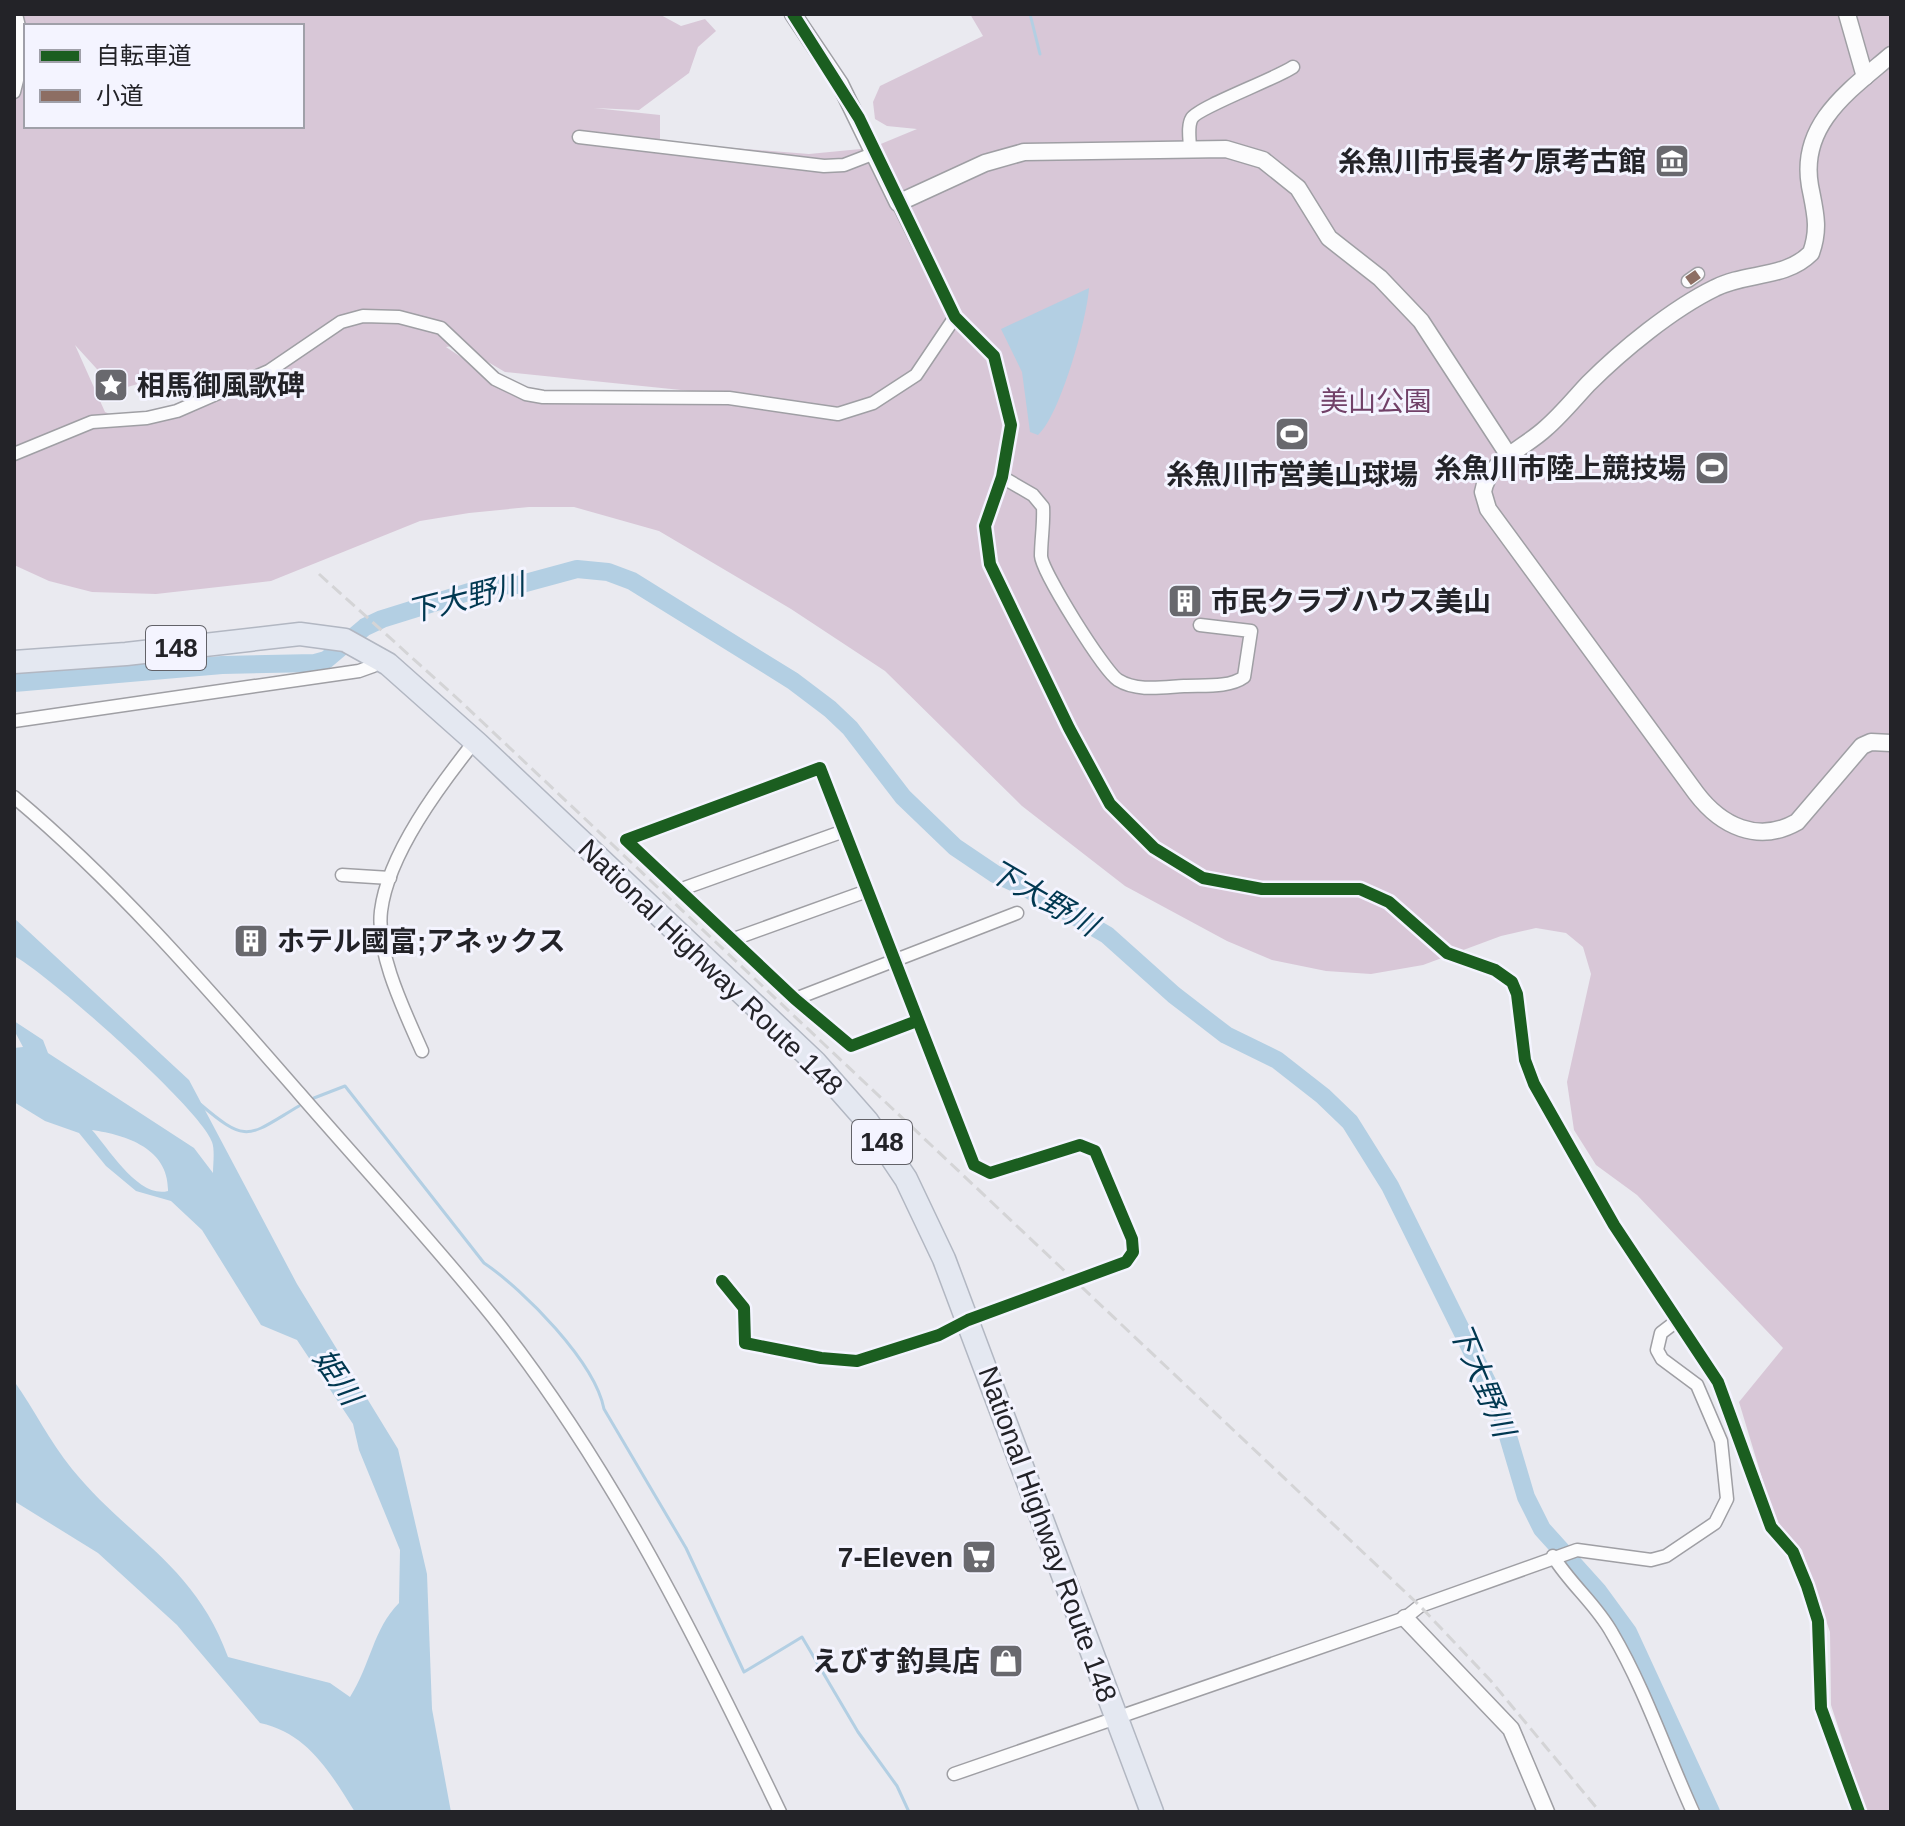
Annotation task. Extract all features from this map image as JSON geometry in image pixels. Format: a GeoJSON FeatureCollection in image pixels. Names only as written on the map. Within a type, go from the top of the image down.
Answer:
{"type":"FeatureCollection","features":[{"type":"Feature","properties":{"kind":"highway","name":"National Highway Route 148"},"geometry":{"type":"LineString","coordinates":[[14,662],[126,654],[300,634],[348,642],[379,657],[475,741],[842,1090],[906,1179],[968,1320],[1152,1812]]}},
{"type":"Feature","properties":{"kind":"street"},"geometry":{"type":"LineString","coordinates":[[14,92],[23,63],[23,39],[16,14]]}},
{"type":"Feature","properties":{"kind":"street"},"geometry":{"type":"LineString","coordinates":[[793,14],[840,84],[955,317],[994,356],[1011,425],[1002,477],[985,526],[990,564],[1069,728],[1110,804],[1154,848],[1185,870],[1203,878],[1262,889],[1360,889],[1389,902],[1447,953],[1495,970],[1512,982],[1517,994],[1525,1060],[1534,1084],[1614,1225],[1718,1382],[1771,1527],[1793,1552],[1818,1621],[1821,1708],[1859,1812]]}},
{"type":"Feature","properties":{"kind":"street"},"geometry":{"type":"LineString","coordinates":[[1847,14],[1865,77]]}},
{"type":"Feature","properties":{"kind":"street"},"geometry":{"type":"LineString","coordinates":[[1891,55],[1835,103],[1818,128],[1809,171],[1818,220],[1811,253],[1793,267],[1733,279],[1712,289],[1612,361],[1543,431],[1509,456],[1485,481],[1483,498],[1696,793],[1716,815],[1746,832],[1785,829],[1797,822],[1862,746],[1871,742],[1891,743]]}},
{"type":"Feature","properties":{"kind":"street"},"geometry":{"type":"LineString","coordinates":[[1190,149],[1191,123],[1201,111],[1269,82],[1293,67]]}},
{"type":"Feature","properties":{"kind":"street"},"geometry":{"type":"LineString","coordinates":[[579,137],[824,166],[844,165],[875,153]]}},
{"type":"Feature","properties":{"kind":"street"},"geometry":{"type":"LineString","coordinates":[[898,203],[1015,153],[1190,149],[1245,153],[1263,160],[1298,188],[1329,238],[1380,278],[1421,321],[1509,456]]}},
{"type":"Feature","properties":{"kind":"street"},"geometry":{"type":"LineString","coordinates":[[14,454],[54,441],[92,422],[147,418],[177,411],[269,371],[341,322],[363,316],[399,317],[441,328],[495,379],[526,394],[543,397],[729,398],[838,414],[873,403],[916,375],[955,317]]}},
{"type":"Feature","properties":{"kind":"street"},"geometry":{"type":"LineString","coordinates":[[1002,477],[1033,495],[1043,507],[1041,558],[1094,651],[1118,681],[1135,686],[1165,687],[1229,683],[1244,677],[1251,631],[1200,625]]}},
{"type":"Feature","properties":{"kind":"street"},"geometry":{"type":"LineString","coordinates":[[14,721],[359,671],[373,666],[379,657]]}},
{"type":"Feature","properties":{"kind":"street"},"geometry":{"type":"LineString","coordinates":[[422,1051],[391,976],[380,914],[390,878],[430,799],[475,741]]}},
{"type":"Feature","properties":{"kind":"street"},"geometry":{"type":"LineString","coordinates":[[722,1281],[744,1308],[745,1343],[821,1358],[857,1361],[939,1335],[968,1320],[1126,1262],[1133,1252],[1132,1239],[1095,1151],[1080,1145],[990,1173],[974,1165],[820,768],[626,840],[795,999],[851,1046],[917,1021]]}},
{"type":"Feature","properties":{"kind":"street"},"geometry":{"type":"LineString","coordinates":[[14,797],[109,884],[210,991],[494,1319],[623,1509],[711,1668],[780,1812]]}},
{"type":"Feature","properties":{"kind":"street"},"geometry":{"type":"LineString","coordinates":[[679,890],[844,831]]}},
{"type":"Feature","properties":{"kind":"street"},"geometry":{"type":"LineString","coordinates":[[342,875],[390,878]]}},
{"type":"Feature","properties":{"kind":"street"},"geometry":{"type":"LineString","coordinates":[[731,940],[867,891]]}},
{"type":"Feature","properties":{"kind":"street"},"geometry":{"type":"LineString","coordinates":[[795,999],[1017,913]]}},
{"type":"Feature","properties":{"kind":"street"},"geometry":{"type":"LineString","coordinates":[[954,1774],[1405,1618],[1420,1606],[1553,1556],[1577,1550],[1651,1560],[1666,1556],[1715,1523],[1722,1511],[1728,1486],[1721,1441],[1703,1394],[1657,1350],[1661,1333],[1678,1320]]}},
{"type":"Feature","properties":{"kind":"street"},"geometry":{"type":"LineString","coordinates":[[1553,1556],[1564,1573],[1594,1605],[1614,1636],[1693,1812]]}},
{"type":"Feature","properties":{"kind":"street"},"geometry":{"type":"LineString","coordinates":[[1405,1618],[1511,1729],[1546,1812]]}},
{"type":"Feature","properties":{"kind":"green space","name":"美山公園"},"geometry":{"type":"Polygon","coordinates":[[[14,14],[659,14],[681,26],[705,19],[716,31],[698,47],[689,73],[639,110],[594,108],[660,115],[660,142],[809,154],[871,148],[917,129],[887,126],[875,119],[873,102],[880,86],[983,36],[970,14],[1891,14],[1891,1812],[1866,1812],[1831,1705],[1830,1632],[1802,1550],[1775,1521],[1739,1402],[1783,1348],[1637,1195],[1596,1165],[1574,1130],[1567,1082],[1591,974],[1583,947],[1566,933],[1536,928],[1501,936],[1423,965],[1371,974],[1326,971],[1272,960],[1227,941],[1125,886],[1022,806],[885,671],[791,609],[659,531],[574,507],[529,507],[420,521],[271,581],[156,594],[92,592],[49,581],[14,565],[14,14]],[[75,345],[105,412],[123,418],[140,420],[177,412],[247,383],[166,397],[142,383],[116,390],[75,345]],[[459,345],[446,347],[521,397],[720,394],[505,372],[459,345]]]}},
{"type":"Feature","properties":{"kind":"water"},"geometry":{"type":"Polygon","coordinates":[[[1089,288],[1078,343],[1055,408],[1038,435],[1030,432],[1022,372],[1001,329],[1089,288]]]}},
{"type":"Feature","properties":{"kind":"water","name":"姫川"},"geometry":{"type":"Polygon","coordinates":[[[14,918],[189,1080],[297,1284],[398,1449],[427,1574],[432,1709],[451,1812],[355,1812],[316,1757],[292,1736],[260,1723],[177,1625],[98,1553],[14,1501],[14,1381],[72,1469],[115,1515],[159,1554],[198,1599],[228,1657],[330,1683],[350,1697],[383,1624],[399,1603],[400,1550],[359,1450],[353,1424],[297,1340],[261,1325],[202,1230],[171,1201],[136,1191],[106,1166],[79,1133],[45,1121],[14,1102],[14,1048],[23,1047],[14,1030],[14,1021],[43,1040],[48,1053],[194,1148],[213,1173],[212,1142],[181,1102],[122,1043],[14,956],[14,918]],[[92,1130],[136,1180],[146,1188],[168,1191],[161,1164],[154,1155],[132,1140],[92,1130]]]}},
{"type":"Feature","properties":{"kind":"waterway"},"geometry":{"type":"LineString","coordinates":[[1030,14],[1040,54]]}},
{"type":"Feature","properties":{"kind":"waterway","name":"下大野川"},"geometry":{"type":"LineString","coordinates":[[14,683],[222,665],[315,663],[326,660],[365,627],[382,619],[488,586],[518,585],[577,569],[608,572],[632,581],[793,681],[850,728],[903,797],[955,847],[995,874],[1026,888],[1107,935],[1174,995],[1226,1035],[1277,1060],[1350,1122],[1390,1186],[1499,1406],[1526,1497],[1542,1529],[1598,1591],[1628,1632],[1711,1812]]}},
{"type":"Feature","properties":{"kind":"waterway"},"geometry":{"type":"LineString","coordinates":[[314,1098],[345,1086],[484,1263],[556,1328],[587,1370],[604,1409],[686,1548],[744,1672],[802,1637],[858,1732],[897,1786],[909,1812]]}},
{"type":"Feature","properties":{"kind":"waterway"},"geometry":{"type":"LineString","coordinates":[[200,1104],[229,1126],[248,1132],[269,1124],[299,1106]]}},
{"type":"Feature","properties":{"kind":"railway"},"geometry":{"type":"LineString","coordinates":[[319,574],[459,700],[1420,1606],[1491,1681],[1600,1812]]}},
{"type":"Feature","properties":{"kind":"marked path"},"geometry":{"type":"LineString","coordinates":[[1688,281],[1698,274]]}},
{"type":"Feature","properties":{"kind":"cycle path"},"geometry":{"type":"LineString","coordinates":[[793,14],[859,118],[955,317],[994,356],[1011,425],[1002,477],[985,526],[990,564],[1069,728],[1110,804],[1154,848],[1203,878],[1262,889],[1360,889],[1389,902],[1447,953],[1495,970],[1512,982],[1517,994],[1525,1060],[1534,1084],[1614,1225],[1718,1382],[1771,1527],[1793,1552],[1818,1621],[1821,1708],[1859,1812]]}},
{"type":"Feature","properties":{"kind":"cycle path"},"geometry":{"type":"LineString","coordinates":[[722,1281],[744,1308],[745,1343],[821,1358],[857,1361],[939,1335],[968,1320],[1126,1262],[1133,1252],[1132,1239],[1095,1151],[1080,1145],[990,1173],[974,1165],[820,768],[626,840],[795,999],[851,1046],[917,1021]]}},
{"type":"Feature","properties":{"kind":"place","name":"糸魚川市長者ケ原考古館"},"geometry":{"type":"Point","coordinates":[1672,161]}},
{"type":"Feature","properties":{"kind":"place","name":"相馬御風歌碑"},"geometry":{"type":"Point","coordinates":[111,385]}},
{"type":"Feature","properties":{"kind":"place","name":"糸魚川市営美山球場"},"geometry":{"type":"Point","coordinates":[1292,434]}},
{"type":"Feature","properties":{"kind":"place","name":"糸魚川市陸上競技場"},"geometry":{"type":"Point","coordinates":[1712,468]}},
{"type":"Feature","properties":{"kind":"place","name":"市民クラブハウス美山"},"geometry":{"type":"Point","coordinates":[1185,601]}},
{"type":"Feature","properties":{"kind":"place","name":"ホテル國富;アネックス"},"geometry":{"type":"Point","coordinates":[251,941]}},
{"type":"Feature","properties":{"kind":"place","name":"7-Eleven"},"geometry":{"type":"Point","coordinates":[979,1557]}},
{"type":"Feature","properties":{"kind":"place","name":"えびす釣具店"},"geometry":{"type":"Point","coordinates":[1006,1661]}}]}
